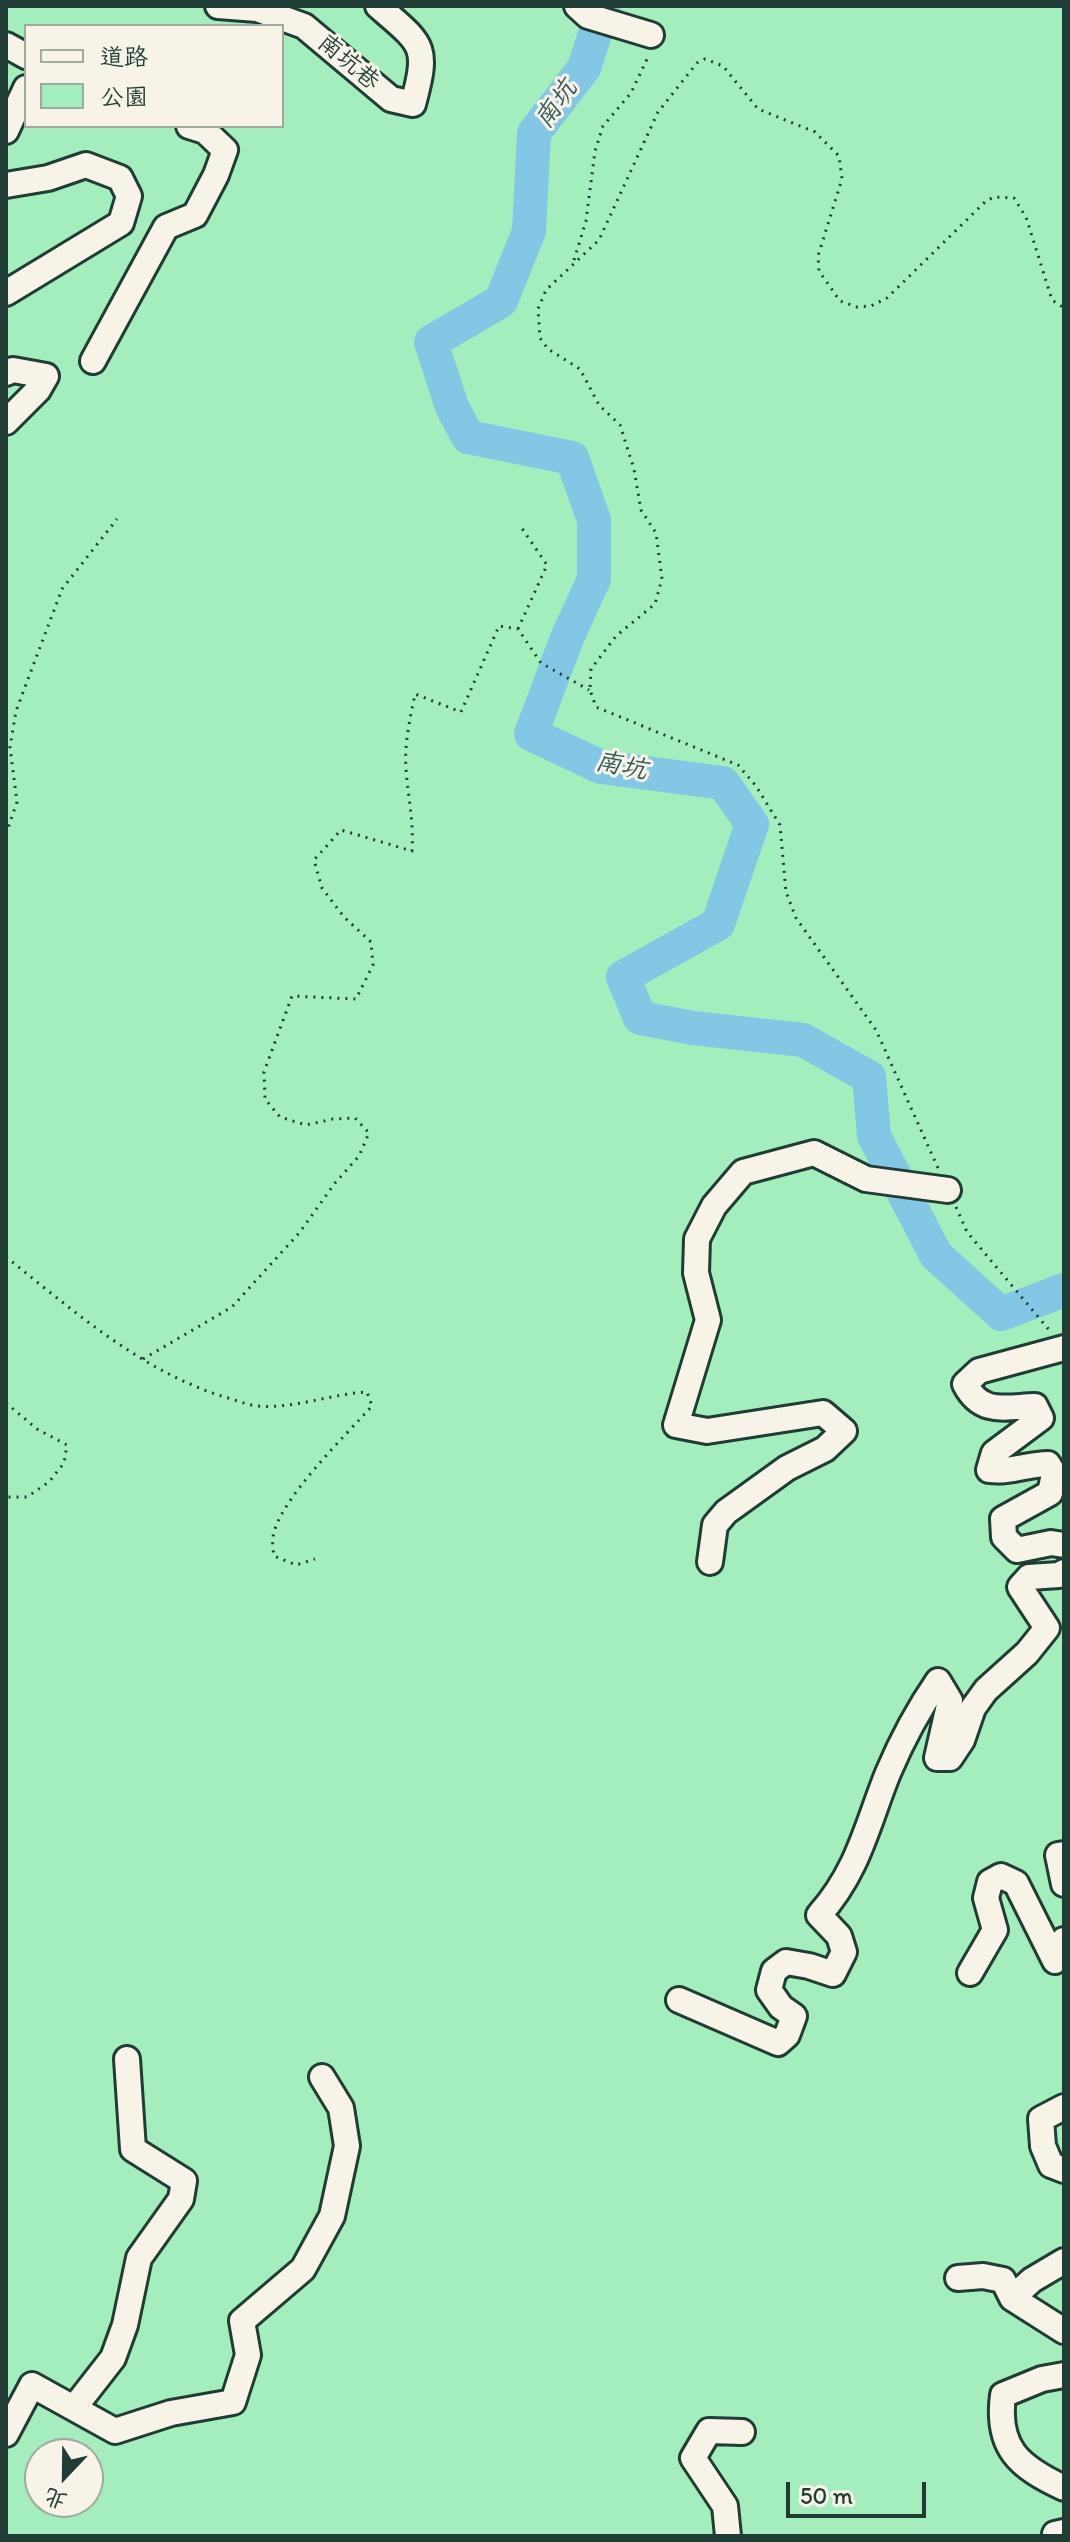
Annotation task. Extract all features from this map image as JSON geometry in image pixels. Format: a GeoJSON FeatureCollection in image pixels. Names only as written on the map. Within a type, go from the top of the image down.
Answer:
{"type":"FeatureCollection","features":[{"type":"Feature","properties":{"kind":"lane","name":"南坑巷"},"geometry":{"type":"LineString","coordinates":[[218,6],[257,9],[304,26],[391,99],[413,104],[423,67],[421,48],[378,6]]}},
{"type":"Feature","properties":{"kind":"lane"},"geometry":{"type":"LineString","coordinates":[[583,11],[642,33]]}},
{"type":"Feature","properties":{"kind":"lane"},"geometry":{"type":"LineString","coordinates":[[6,45],[24,55]]}},
{"type":"Feature","properties":{"kind":"lane"},"geometry":{"type":"LineString","coordinates":[[6,131],[24,92]]}},
{"type":"Feature","properties":{"kind":"lane"},"geometry":{"type":"LineString","coordinates":[[93,361],[166,227],[195,215],[216,175],[225,150],[205,131],[195,128]]}},
{"type":"Feature","properties":{"kind":"lane"},"geometry":{"type":"LineString","coordinates":[[6,185],[48,178],[86,165],[120,178],[129,196],[121,223],[6,293]]}},
{"type":"Feature","properties":{"kind":"lane"},"geometry":{"type":"LineString","coordinates":[[6,373],[13,370],[46,376],[38,390],[6,422]]}},
{"type":"Feature","properties":{"kind":"lane"},"geometry":{"type":"LineString","coordinates":[[710,1562],[715,1525],[726,1512],[787,1468],[825,1449],[844,1431],[823,1413],[707,1431],[676,1425],[708,1320],[696,1273],[697,1239],[714,1206],[743,1172],[814,1153],[866,1179],[947,1190]]}},
{"type":"Feature","properties":{"kind":"lane"},"geometry":{"type":"LineString","coordinates":[[1064,1348],[979,1371],[965,1384],[973,1400],[990,1408],[1035,1406],[1041,1418],[994,1453],[989,1470],[1002,1472],[1032,1464],[1048,1464],[1054,1474],[1050,1493],[1003,1519],[1004,1537],[1017,1550],[1051,1543],[1064,1545]]}},
{"type":"Feature","properties":{"kind":"lane"},"geometry":{"type":"LineString","coordinates":[[679,2000],[778,2043],[787,2035],[794,2016],[781,2007],[769,1990],[774,1971],[786,1962],[833,1974],[844,1952],[839,1936],[819,1915],[838,1893],[851,1870],[888,1772],[914,1716],[938,1681],[950,1701],[937,1758],[950,1758],[962,1740],[973,1708],[986,1690],[1027,1653],[1047,1628],[1020,1587],[1029,1577],[1064,1572]]}},
{"type":"Feature","properties":{"kind":"lane"},"geometry":{"type":"LineString","coordinates":[[1064,1854],[1058,1855],[1064,1884]]}},
{"type":"Feature","properties":{"kind":"lane"},"geometry":{"type":"LineString","coordinates":[[970,1973],[995,1930],[986,1898],[990,1882],[1001,1876],[1016,1883],[1055,1961],[1064,1940]]}},
{"type":"Feature","properties":{"kind":"lane"},"geometry":{"type":"LineString","coordinates":[[74,2408],[113,2358],[125,2325],[139,2258],[181,2199],[184,2181],[133,2149],[127,2059]]}},
{"type":"Feature","properties":{"kind":"lane"},"geometry":{"type":"LineString","coordinates":[[6,2434],[32,2385],[115,2431],[171,2413],[233,2402],[248,2355],[242,2321],[303,2269],[332,2216],[347,2146],[341,2108],[322,2077]]}},
{"type":"Feature","properties":{"kind":"lane"},"geometry":{"type":"LineString","coordinates":[[1064,2107],[1041,2119],[1043,2146],[1051,2165],[1064,2170]]}},
{"type":"Feature","properties":{"kind":"lane"},"geometry":{"type":"LineString","coordinates":[[1012,2298],[1032,2280],[1064,2261]]}},
{"type":"Feature","properties":{"kind":"lane"},"geometry":{"type":"LineString","coordinates":[[958,2278],[983,2276],[1003,2280],[1012,2298],[1064,2331]]}},
{"type":"Feature","properties":{"kind":"lane"},"geometry":{"type":"LineString","coordinates":[[1064,2375],[1042,2379],[1003,2395],[1000,2416],[1004,2437],[1020,2461],[1035,2474],[1064,2488]]}},
{"type":"Feature","properties":{"kind":"lane"},"geometry":{"type":"LineString","coordinates":[[728,2536],[725,2506],[693,2458],[709,2431],[742,2432]]}},
{"type":"Feature","properties":{"kind":"path"},"geometry":{"type":"LineString","coordinates":[[574,262],[586,221],[595,151],[603,126],[631,93],[649,57],[642,33]]}},
{"type":"Feature","properties":{"kind":"path"},"geometry":{"type":"LineString","coordinates":[[1048,1328],[967,1232],[876,1030],[796,918],[786,892],[780,825],[756,786],[738,765],[596,707],[589,690],[591,669],[616,636],[655,604],[662,579],[656,533],[641,510],[634,469],[620,425],[599,405],[580,369],[548,349],[540,338],[538,309],[546,290],[599,240],[658,112],[697,63],[705,59],[723,66],[758,109],[815,132],[839,156],[842,179],[818,256],[819,271],[840,301],[857,307],[871,306],[887,298],[986,201],[1004,197],[1014,198],[1026,217],[1052,300],[1064,308]]}},
{"type":"Feature","properties":{"kind":"path"},"geometry":{"type":"LineString","coordinates":[[6,834],[17,802],[10,747],[16,711],[62,589],[117,519]]}},
{"type":"Feature","properties":{"kind":"path"},"geometry":{"type":"LineString","coordinates":[[518,629],[547,565],[519,524]]}},
{"type":"Feature","properties":{"kind":"path"},"geometry":{"type":"LineString","coordinates":[[143,1359],[232,1307],[300,1232],[335,1183],[359,1156],[369,1133],[355,1118],[306,1125],[280,1117],[265,1099],[264,1072],[292,996],[356,999],[373,965],[371,942],[344,917],[322,888],[314,860],[341,830],[412,851],[414,822],[405,768],[415,694],[461,712],[499,626],[518,629],[541,663],[589,690]]}},
{"type":"Feature","properties":{"kind":"path"},"geometry":{"type":"LineString","coordinates":[[6,1257],[90,1324],[143,1359],[199,1389],[254,1406],[289,1406],[341,1394],[367,1392],[372,1406],[290,1501],[272,1537],[274,1556],[296,1565],[315,1559]]}},
{"type":"Feature","properties":{"kind":"path"},"geometry":{"type":"LineString","coordinates":[[6,1403],[37,1429],[67,1445],[64,1463],[49,1482],[27,1497],[6,1497]]}},
{"type":"Feature","properties":{"kind":"green space"},"geometry":{"type":"Polygon","coordinates":[[[6,6],[1064,6],[1064,2536],[6,2536],[6,6]]]}},
{"type":"Feature","properties":{"kind":"waterway","name":"南坑"},"geometry":{"type":"LineString","coordinates":[[604,6],[584,68],[534,133],[529,231],[501,301],[431,342],[452,407],[468,437],[572,458],[594,520],[594,579],[567,638],[531,734],[601,767],[723,783],[752,824],[718,924],[623,977],[640,1018],[693,1028],[803,1040],[869,1077],[874,1136],[936,1255],[1001,1314],[1064,1290]]}}]}
